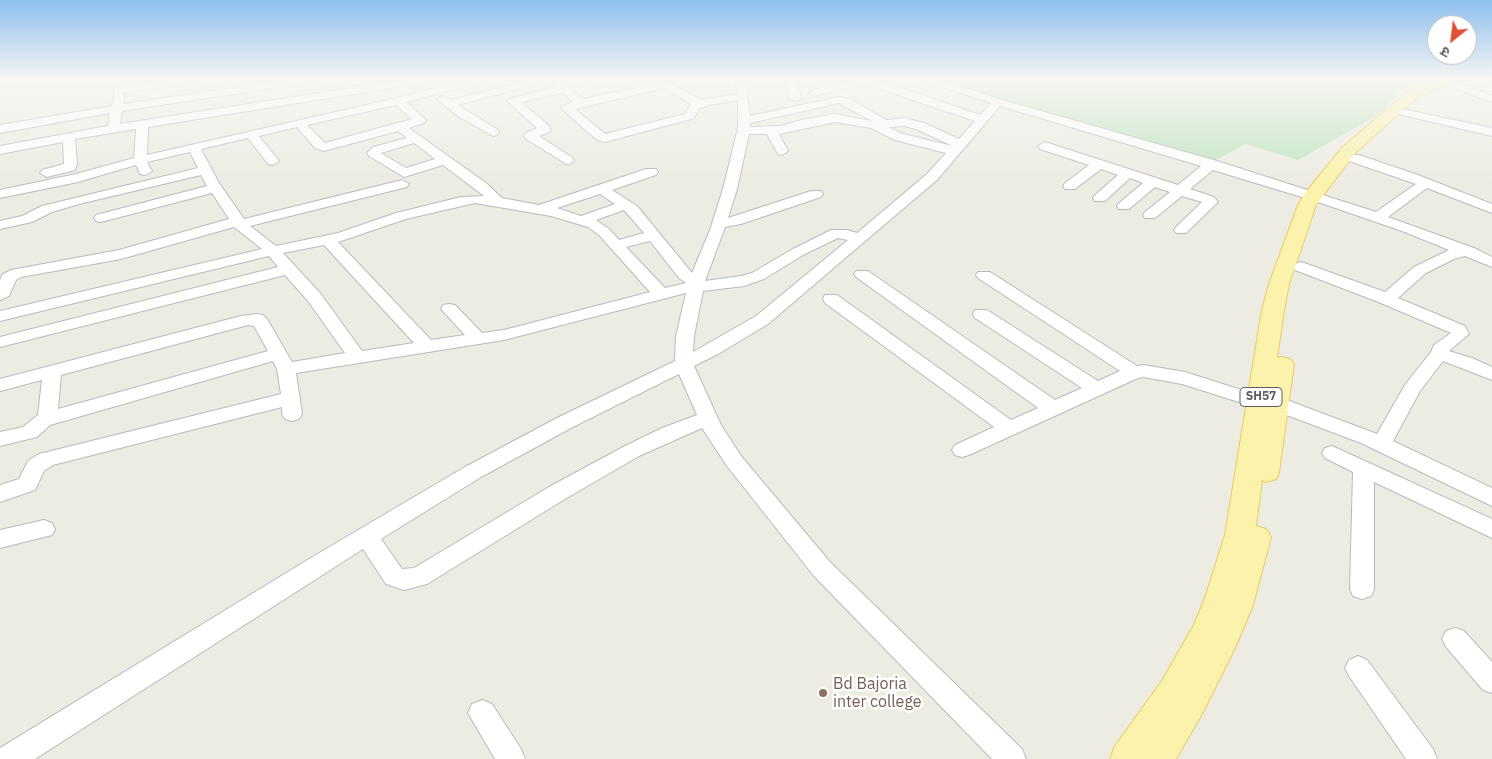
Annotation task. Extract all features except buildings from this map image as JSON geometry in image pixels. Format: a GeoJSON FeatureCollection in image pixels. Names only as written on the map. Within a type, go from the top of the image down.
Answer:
{"type":"FeatureCollection","features":[{"type":"Feature","properties":{"kind":"main road","name":"SH57"},"geometry":{"type":"LineString","coordinates":[[1155,759],[1191,701],[1224,638],[1237,605],[1255,539],[1273,310],[1279,284],[1317,197],[1349,150],[1389,114]]}},
{"type":"Feature","properties":{"kind":"main road","name":"SH57"},"geometry":{"type":"LineString","coordinates":[[1128,759],[1174,692],[1206,633],[1220,601],[1240,535],[1266,401],[1288,313],[1318,207],[1317,197],[1399,114]]}},
{"type":"Feature","properties":{"kind":"street"},"geometry":{"type":"LineString","coordinates":[[0,129],[85,114]]}},
{"type":"Feature","properties":{"kind":"street"},"geometry":{"type":"LineString","coordinates":[[115,128],[116,114]]}},
{"type":"Feature","properties":{"kind":"street"},"geometry":{"type":"LineString","coordinates":[[0,150],[115,128],[205,114]]}},
{"type":"Feature","properties":{"kind":"street"},"geometry":{"type":"LineString","coordinates":[[0,194],[78,178],[140,160],[338,114]]}},
{"type":"Feature","properties":{"kind":"street"},"geometry":{"type":"LineString","coordinates":[[299,123],[318,145],[324,146],[400,127],[420,120],[414,114]]}},
{"type":"Feature","properties":{"kind":"street"},"geometry":{"type":"LineString","coordinates":[[462,114],[493,132]]}},
{"type":"Feature","properties":{"kind":"street"},"geometry":{"type":"LineString","coordinates":[[529,114],[546,129],[530,136],[568,161]]}},
{"type":"Feature","properties":{"kind":"street"},"geometry":{"type":"LineString","coordinates":[[575,114],[605,138],[691,114]]}},
{"type":"Feature","properties":{"kind":"street"},"geometry":{"type":"LineString","coordinates":[[743,114],[730,189],[720,223],[696,285],[685,336],[684,365],[708,418],[734,461],[822,569],[1012,759]]}},
{"type":"Feature","properties":{"kind":"street"},"geometry":{"type":"LineString","coordinates":[[754,114],[772,131],[782,151]]}},
{"type":"Feature","properties":{"kind":"street"},"geometry":{"type":"LineString","coordinates":[[865,114],[899,137],[958,148]]}},
{"type":"Feature","properties":{"kind":"street"},"geometry":{"type":"LineString","coordinates":[[966,114],[982,120]]}},
{"type":"Feature","properties":{"kind":"street"},"geometry":{"type":"LineString","coordinates":[[9,759],[367,536],[474,472],[548,432],[684,365],[762,320],[932,177],[987,114]]}},
{"type":"Feature","properties":{"kind":"street"},"geometry":{"type":"LineString","coordinates":[[1041,114],[1212,164],[1317,197],[1378,218],[1492,262]]}},
{"type":"Feature","properties":{"kind":"street"},"geometry":{"type":"LineString","coordinates":[[1413,114],[1492,132]]}},
{"type":"Feature","properties":{"kind":"street"},"geometry":{"type":"LineString","coordinates":[[772,131],[831,118],[879,124]]}},
{"type":"Feature","properties":{"kind":"street"},"geometry":{"type":"LineString","coordinates":[[142,124],[140,160],[149,183]]}},
{"type":"Feature","properties":{"kind":"street"},"geometry":{"type":"LineString","coordinates":[[400,127],[481,186],[498,201]]}},
{"type":"Feature","properties":{"kind":"street"},"geometry":{"type":"LineString","coordinates":[[250,134],[273,161]]}},
{"type":"Feature","properties":{"kind":"street"},"geometry":{"type":"LineString","coordinates":[[0,182],[70,167],[69,137]]}},
{"type":"Feature","properties":{"kind":"street"},"geometry":{"type":"LineString","coordinates":[[415,138],[373,153],[404,173],[445,160]]}},
{"type":"Feature","properties":{"kind":"street"},"geometry":{"type":"LineString","coordinates":[[1044,146],[1181,190],[1211,202],[1181,230]]}},
{"type":"Feature","properties":{"kind":"street"},"geometry":{"type":"LineString","coordinates":[[194,147],[205,170],[238,222],[272,251],[314,297],[357,358]]}},
{"type":"Feature","properties":{"kind":"street"},"geometry":{"type":"LineString","coordinates":[[1354,158],[1406,175],[1492,209]]}},
{"type":"Feature","properties":{"kind":"street"},"geometry":{"type":"LineString","coordinates":[[1070,186],[1099,164]]}},
{"type":"Feature","properties":{"kind":"street"},"geometry":{"type":"LineString","coordinates":[[1150,216],[1212,164]]}},
{"type":"Feature","properties":{"kind":"street"},"geometry":{"type":"LineString","coordinates":[[0,225],[27,219],[46,209],[205,170]]}},
{"type":"Feature","properties":{"kind":"street"},"geometry":{"type":"LineString","coordinates":[[540,209],[651,172]]}},
{"type":"Feature","properties":{"kind":"street"},"geometry":{"type":"LineString","coordinates":[[1100,198],[1128,173]]}},
{"type":"Feature","properties":{"kind":"street"},"geometry":{"type":"LineString","coordinates":[[1124,206],[1154,182]]}},
{"type":"Feature","properties":{"kind":"street"},"geometry":{"type":"LineString","coordinates":[[0,295],[3,293],[9,278],[17,274],[121,254],[238,222],[402,184]]}},
{"type":"Feature","properties":{"kind":"street"},"geometry":{"type":"LineString","coordinates":[[1378,218],[1402,198],[1425,184]]}},
{"type":"Feature","properties":{"kind":"street"},"geometry":{"type":"LineString","coordinates":[[101,218],[216,188]]}},
{"type":"Feature","properties":{"kind":"street"},"geometry":{"type":"LineString","coordinates":[[600,188],[626,205],[644,222],[685,276],[696,285]]}},
{"type":"Feature","properties":{"kind":"street"},"geometry":{"type":"LineString","coordinates":[[720,223],[736,221],[816,194]]}},
{"type":"Feature","properties":{"kind":"street"},"geometry":{"type":"LineString","coordinates":[[0,316],[272,251],[328,240],[443,205],[475,199],[498,201],[540,209],[584,220],[604,232],[661,294]]}},
{"type":"Feature","properties":{"kind":"street"},"geometry":{"type":"LineString","coordinates":[[584,220],[626,205]]}},
{"type":"Feature","properties":{"kind":"street"},"geometry":{"type":"LineString","coordinates":[[0,439],[30,432],[38,422],[47,418],[283,362],[357,358],[479,340],[592,314],[696,285],[713,286],[758,276],[798,252],[836,233],[847,234],[859,239]]}},
{"type":"Feature","properties":{"kind":"street"},"geometry":{"type":"LineString","coordinates":[[616,245],[654,235]]}},
{"type":"Feature","properties":{"kind":"street"},"geometry":{"type":"LineString","coordinates":[[328,240],[428,348]]}},
{"type":"Feature","properties":{"kind":"street"},"geometry":{"type":"LineString","coordinates":[[1387,299],[1420,270],[1443,258],[1466,251],[1492,256]]}},
{"type":"Feature","properties":{"kind":"street"},"geometry":{"type":"LineString","coordinates":[[1301,267],[1387,299],[1458,330],[1460,334],[1440,349],[1440,354],[1412,389],[1381,444]]}},
{"type":"Feature","properties":{"kind":"street"},"geometry":{"type":"LineString","coordinates":[[0,342],[290,270]]}},
{"type":"Feature","properties":{"kind":"street"},"geometry":{"type":"LineString","coordinates":[[862,274],[1052,408]]}},
{"type":"Feature","properties":{"kind":"street"},"geometry":{"type":"LineString","coordinates":[[984,275],[1134,372]]}},
{"type":"Feature","properties":{"kind":"street"},"geometry":{"type":"LineString","coordinates":[[831,298],[1008,428]]}},
{"type":"Feature","properties":{"kind":"street"},"geometry":{"type":"LineString","coordinates":[[449,309],[479,340]]}},
{"type":"Feature","properties":{"kind":"street"},"geometry":{"type":"LineString","coordinates":[[981,314],[1096,388]]}},
{"type":"Feature","properties":{"kind":"street"},"geometry":{"type":"LineString","coordinates":[[0,385],[52,373],[247,320],[257,319],[262,323],[283,362],[292,406],[46,460],[35,466],[27,484],[0,494]]}},
{"type":"Feature","properties":{"kind":"street"},"geometry":{"type":"LineString","coordinates":[[1440,354],[1466,362],[1492,374]]}},
{"type":"Feature","properties":{"kind":"street"},"geometry":{"type":"LineString","coordinates":[[962,450],[1096,388],[1134,372],[1144,371],[1178,377],[1266,401],[1381,444],[1492,498]]}},
{"type":"Feature","properties":{"kind":"street"},"geometry":{"type":"LineString","coordinates":[[47,418],[52,373]]}},
{"type":"Feature","properties":{"kind":"street"},"geometry":{"type":"LineString","coordinates":[[367,536],[394,577],[404,580],[419,577],[557,493],[632,451],[669,433],[708,418]]}},
{"type":"Feature","properties":{"kind":"street"},"geometry":{"type":"LineString","coordinates":[[1332,453],[1492,529]]}},
{"type":"Feature","properties":{"kind":"street"},"geometry":{"type":"LineString","coordinates":[[1362,589],[1363,476],[1365,468]]}},
{"type":"Feature","properties":{"kind":"street"},"geometry":{"type":"LineString","coordinates":[[0,539],[44,529]]}},
{"type":"Feature","properties":{"kind":"street"},"geometry":{"type":"LineString","coordinates":[[1455,639],[1492,681]]}},
{"type":"Feature","properties":{"kind":"street"},"geometry":{"type":"LineString","coordinates":[[1358,668],[1423,759]]}},
{"type":"Feature","properties":{"kind":"street"},"geometry":{"type":"LineString","coordinates":[[482,713],[511,759]]}},
{"type":"Feature","properties":{"kind":"green space"},"geometry":{"type":"Polygon","coordinates":[[[1054,114],[1379,114],[1298,160],[1246,144],[1216,160],[1054,114]]]}},
{"type":"Feature","properties":{"kind":"place","name":"Bd Bajoria inter college"},"geometry":{"type":"Point","coordinates":[823,693]}}]}
